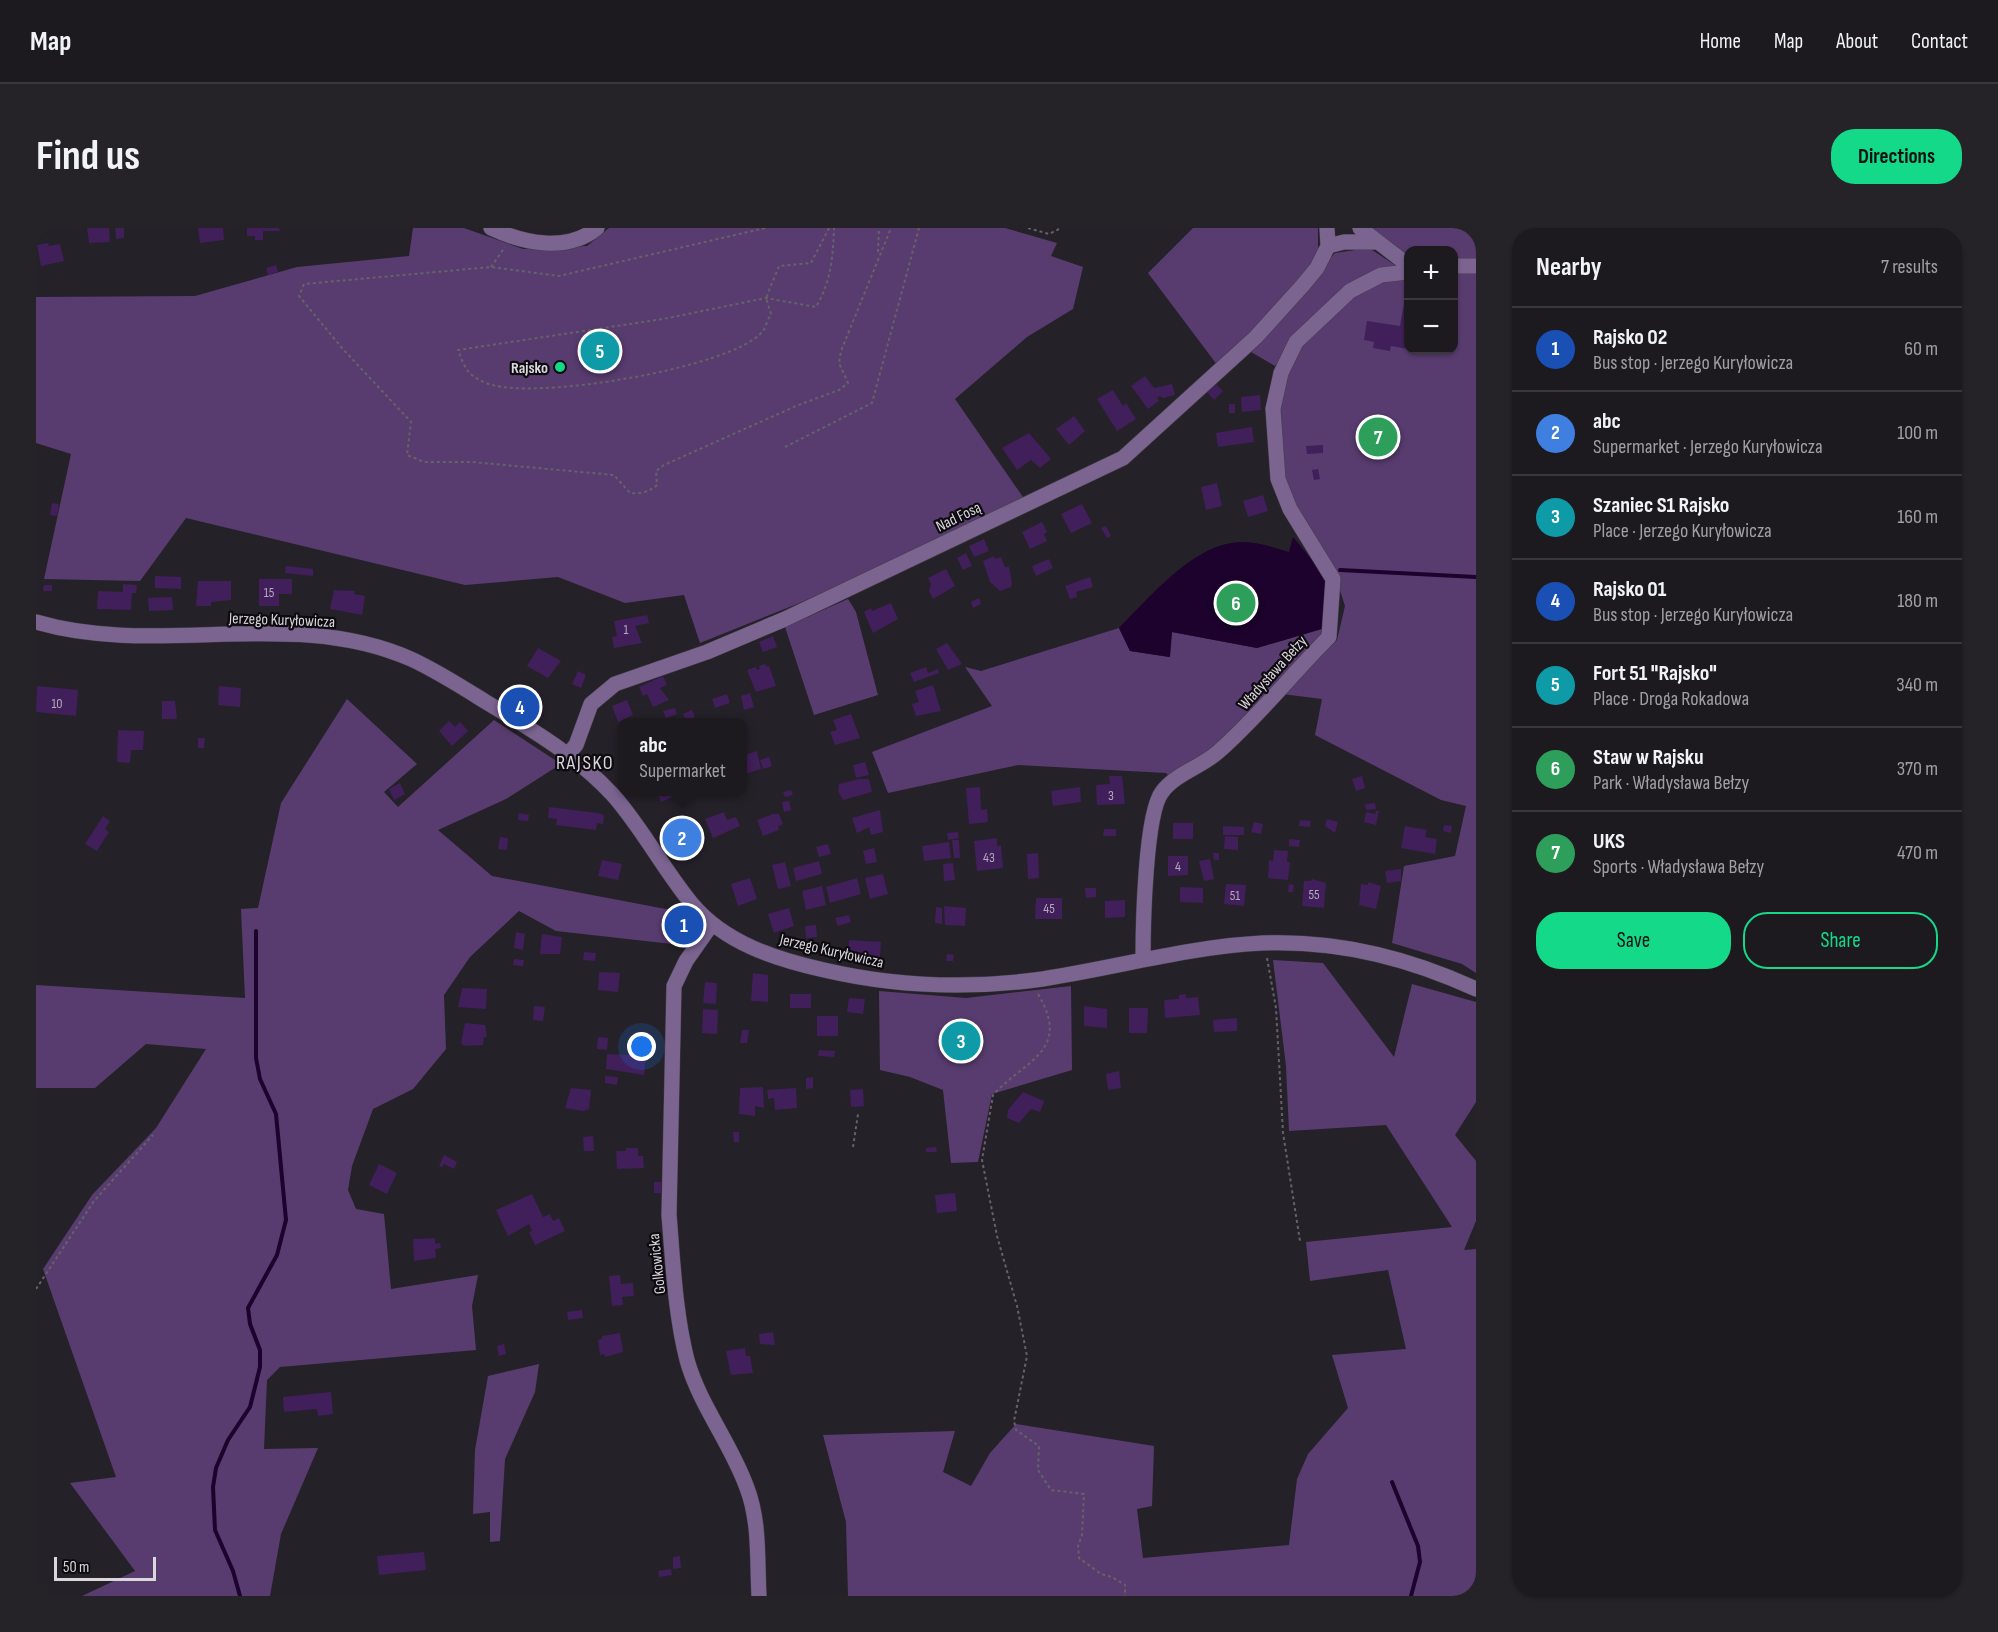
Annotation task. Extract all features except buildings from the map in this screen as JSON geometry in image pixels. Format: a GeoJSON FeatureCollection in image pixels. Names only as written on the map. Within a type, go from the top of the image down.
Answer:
{"type":"FeatureCollection","features":[{"type":"Feature","properties":{"kind":"street"},"geometry":{"type":"LineString","coordinates":[[491,228],[512,238],[541,243],[570,241],[587,236],[597,228]]}},
{"type":"Feature","properties":{"kind":"street"},"geometry":{"type":"LineString","coordinates":[[1327,228],[1328,246],[1344,242],[1378,242]]}},
{"type":"Feature","properties":{"kind":"street"},"geometry":{"type":"LineString","coordinates":[[1360,228],[1404,262]]}},
{"type":"Feature","properties":{"kind":"street","name":"Nad Fosą"},"geometry":{"type":"LineString","coordinates":[[568,754],[576,745],[591,704],[615,684],[707,652],[786,619],[1123,458],[1256,337],[1310,277],[1328,246]]}},
{"type":"Feature","properties":{"kind":"street"},"geometry":{"type":"LineString","coordinates":[[1458,266],[1476,266]]}},
{"type":"Feature","properties":{"kind":"street","name":"Władysława Bełzy"},"geometry":{"type":"LineString","coordinates":[[1143,960],[1145,889],[1152,823],[1161,792],[1180,777],[1213,757],[1248,725],[1280,686],[1329,637],[1333,579],[1290,509],[1278,478],[1273,409],[1281,373],[1296,342],[1350,291],[1381,274],[1404,272]]}},
{"type":"Feature","properties":{"kind":"street","name":"Jerzego Kuryłowicza"},"geometry":{"type":"LineString","coordinates":[[36,622],[102,634],[314,635],[376,646],[410,658],[445,676],[568,754],[612,794],[634,821],[691,903],[712,924],[734,939],[766,953],[822,970],[907,984],[963,985],[1034,980],[1206,949],[1263,943],[1329,946],[1359,951],[1420,966],[1476,989]]}},
{"type":"Feature","properties":{"kind":"street","name":"Golkowicka"},"geometry":{"type":"LineString","coordinates":[[712,924],[686,961],[674,986],[669,1215],[672,1254],[687,1359],[701,1399],[747,1487],[756,1521],[759,1596]]}},
{"type":"Feature","properties":{"kind":"path"},"geometry":{"type":"LineString","coordinates":[[765,228],[559,276],[491,267],[304,284],[299,296],[342,348],[411,422],[406,443],[407,455],[424,462],[472,462],[614,475],[630,493],[637,494],[650,491],[657,485],[656,471],[664,465],[796,406],[838,390],[848,383],[839,363],[841,351],[878,255],[891,228]]}},
{"type":"Feature","properties":{"kind":"path"},"geometry":{"type":"LineString","coordinates":[[831,228],[811,263],[778,266],[766,298],[771,314],[762,332],[736,349],[698,362],[558,389],[487,384],[466,372],[458,350],[663,319],[766,298],[816,307],[829,278],[833,260],[831,228]]}},
{"type":"Feature","properties":{"kind":"path"},"geometry":{"type":"LineString","coordinates":[[878,255],[879,228]]}},
{"type":"Feature","properties":{"kind":"path"},"geometry":{"type":"LineString","coordinates":[[786,447],[872,404],[919,228]]}},
{"type":"Feature","properties":{"kind":"path"},"geometry":{"type":"LineString","coordinates":[[1028,228],[1048,234],[1061,228]]}},
{"type":"Feature","properties":{"kind":"path"},"geometry":{"type":"LineString","coordinates":[[491,267],[512,238]]}},
{"type":"Feature","properties":{"kind":"path"},"geometry":{"type":"LineString","coordinates":[[1263,943],[1270,966],[1276,1008],[1282,1076],[1283,1133],[1300,1241]]}},
{"type":"Feature","properties":{"kind":"path"},"geometry":{"type":"LineString","coordinates":[[1034,980],[1048,1010],[1051,1035],[1041,1053],[993,1095],[982,1160],[997,1236],[1017,1306],[1027,1356],[1016,1408],[1016,1430],[1039,1446],[1038,1470],[1052,1490],[1084,1494],[1082,1535],[1078,1546],[1079,1558],[1101,1574],[1112,1577],[1125,1585],[1125,1596]]}},
{"type":"Feature","properties":{"kind":"path"},"geometry":{"type":"LineString","coordinates":[[853,1147],[858,1114]]}},
{"type":"Feature","properties":{"kind":"path"},"geometry":{"type":"LineString","coordinates":[[36,1289],[94,1201],[153,1136]]}},
{"type":"Feature","properties":{"kind":"shaded area"},"geometry":{"type":"Polygon","coordinates":[[[413,228],[464,228],[523,249],[587,246],[609,228],[1005,228],[1057,243],[1051,256],[1083,267],[1073,309],[1027,337],[955,399],[1025,500],[802,602],[700,643],[684,595],[625,603],[558,577],[465,585],[186,518],[140,581],[44,579],[71,454],[36,443],[36,297],[195,296],[297,267],[409,256],[413,228]]]}},
{"type":"Feature","properties":{"kind":"shaded area"},"geometry":{"type":"Polygon","coordinates":[[[1193,228],[1318,228],[1318,256],[1307,276],[1218,366],[1148,273],[1193,228]]]}},
{"type":"Feature","properties":{"kind":"shaded area"},"geometry":{"type":"Polygon","coordinates":[[[1370,228],[1476,228],[1476,260],[1458,261],[1458,246],[1404,246],[1404,255],[1370,228]]]}},
{"type":"Feature","properties":{"kind":"shaded area"},"geometry":{"type":"Polygon","coordinates":[[[1369,248],[1398,267],[1316,314],[1275,366],[1246,349],[1335,253],[1369,248]]]}},
{"type":"Feature","properties":{"kind":"shaded area"},"geometry":{"type":"Polygon","coordinates":[[[1458,270],[1476,271],[1476,973],[1462,964],[1392,943],[1404,866],[1455,856],[1466,806],[1441,800],[1315,735],[1322,699],[1282,694],[1337,640],[1345,606],[1333,569],[1291,501],[1282,478],[1279,408],[1285,375],[1297,350],[1356,293],[1385,279],[1404,276],[1404,354],[1458,354],[1458,270]]]}},
{"type":"Feature","properties":{"kind":"shaded area"},"geometry":{"type":"Polygon","coordinates":[[[1293,537],[1327,578],[1325,628],[1257,648],[1172,632],[1170,657],[1130,651],[1119,628],[1159,587],[1191,561],[1225,544],[1243,542],[1261,544],[1289,552],[1293,537]]]}},
{"type":"Feature","properties":{"kind":"shaded area"},"geometry":{"type":"Polygon","coordinates":[[[848,599],[856,612],[878,695],[814,715],[785,627],[848,599]]]}},
{"type":"Feature","properties":{"kind":"shaded area"},"geometry":{"type":"Polygon","coordinates":[[[1119,628],[1130,651],[1169,657],[1172,632],[1257,648],[1325,628],[1321,639],[1273,686],[1234,732],[1172,779],[1166,773],[1018,765],[888,793],[872,752],[992,706],[965,667],[981,671],[1119,628]]]}},
{"type":"Feature","properties":{"kind":"shaded area"},"geometry":{"type":"Polygon","coordinates":[[[347,699],[417,764],[384,792],[398,807],[494,720],[561,764],[506,799],[438,830],[492,876],[671,910],[693,935],[690,946],[556,931],[519,911],[470,957],[444,995],[446,1049],[413,1089],[373,1109],[352,1166],[348,1190],[356,1209],[384,1214],[391,1289],[478,1275],[472,1306],[476,1350],[280,1367],[267,1380],[264,1449],[318,1448],[281,1534],[270,1596],[82,1596],[135,1571],[70,1483],[116,1477],[43,1269],[92,1195],[156,1128],[206,1049],[146,1044],[95,1088],[36,1088],[36,985],[245,998],[241,909],[258,908],[281,803],[347,699]]]}},
{"type":"Feature","properties":{"kind":"shaded area"},"geometry":{"type":"Polygon","coordinates":[[[1273,960],[1323,963],[1394,1057],[1412,984],[1476,1002],[1476,1102],[1455,1135],[1476,1161],[1476,1221],[1464,1250],[1476,1249],[1476,1596],[848,1596],[846,1522],[823,1435],[955,1431],[943,1472],[971,1486],[990,1453],[1016,1424],[1154,1446],[1152,1506],[1137,1509],[1143,1558],[1289,1545],[1297,1479],[1308,1454],[1348,1408],[1332,1355],[1406,1349],[1388,1270],[1310,1281],[1306,1242],[1452,1227],[1386,1125],[1289,1131],[1286,1066],[1273,960]]]}},
{"type":"Feature","properties":{"kind":"shaded area"},"geometry":{"type":"Polygon","coordinates":[[[1071,986],[1072,1070],[992,1094],[978,1162],[951,1163],[943,1090],[910,1077],[880,1070],[879,991],[966,998],[1071,986]]]}},
{"type":"Feature","properties":{"kind":"shaded area"},"geometry":{"type":"Polygon","coordinates":[[[539,1364],[535,1392],[505,1459],[500,1541],[490,1542],[490,1512],[473,1514],[475,1450],[488,1376],[539,1364]]]}},
{"type":"Feature","properties":{"kind":"waterway"},"geometry":{"type":"LineString","coordinates":[[1340,570],[1476,577]]}},
{"type":"Feature","properties":{"kind":"waterway"},"geometry":{"type":"LineString","coordinates":[[240,1596],[233,1571],[215,1530],[213,1487],[216,1468],[228,1440],[250,1407],[260,1367],[260,1350],[250,1324],[248,1308],[277,1255],[286,1220],[276,1114],[260,1079],[256,1058],[256,931]]}},
{"type":"Feature","properties":{"kind":"waterway"},"geometry":{"type":"LineString","coordinates":[[1392,1482],[1418,1546],[1420,1562],[1411,1596]]}},
{"type":"Feature","properties":{"kind":"place","name":"Fort 51 \"Rajsko\""},"geometry":{"type":"Point","coordinates":[600,351]}},
{"type":"Feature","properties":{"kind":"place","name":"Rajsko"},"geometry":{"type":"Point","coordinates":[560,367]}},
{"type":"Feature","properties":{"kind":"place","name":"UKS"},"geometry":{"type":"Point","coordinates":[1378,437]}},
{"type":"Feature","properties":{"kind":"place","name":"Staw w Rajsku"},"geometry":{"type":"Point","coordinates":[1236,603]}},
{"type":"Feature","properties":{"kind":"place","name":"Rajsko 01"},"geometry":{"type":"Point","coordinates":[520,707]}},
{"type":"Feature","properties":{"kind":"place","name":"abc"},"geometry":{"type":"Point","coordinates":[682,838]}},
{"type":"Feature","properties":{"kind":"place","name":"Rajsko 02"},"geometry":{"type":"Point","coordinates":[684,925]}},
{"type":"Feature","properties":{"kind":"place","name":"Szaniec S1 Rajsko"},"geometry":{"type":"Point","coordinates":[961,1041]}},
{"type":"Feature","properties":{"kind":"district","name":"RAJSKO"},"geometry":{"type":"Point","coordinates":[585,762]}}]}
